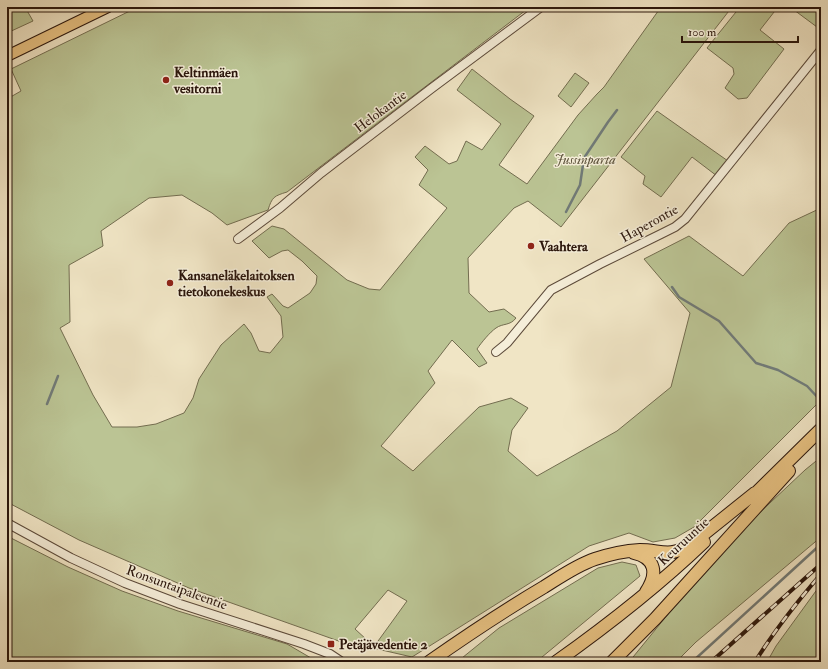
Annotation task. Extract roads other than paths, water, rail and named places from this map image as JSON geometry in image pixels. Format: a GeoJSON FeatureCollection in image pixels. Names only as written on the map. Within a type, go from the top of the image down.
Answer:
{"type":"FeatureCollection","features":[{"type":"Feature","properties":{"kind":"highway","name":"Keuruuntie"},"geometry":{"type":"LineString","coordinates":[[556,662],[597,633],[688,558],[821,429]]}},
{"type":"Feature","properties":{"kind":"highway"},"geometry":{"type":"LineString","coordinates":[[612,662],[655,619],[821,434]]}},
{"type":"Feature","properties":{"kind":"highway"},"geometry":{"type":"LineString","coordinates":[[429,662],[530,595],[570,570],[593,559],[616,552],[641,550],[671,553],[683,550],[756,493]]}},
{"type":"Feature","properties":{"kind":"highway"},"geometry":{"type":"LineString","coordinates":[[627,551],[638,554],[650,560],[654,572],[648,589],[642,597]]}},
{"type":"Feature","properties":{"kind":"main road"},"geometry":{"type":"LineString","coordinates":[[7,56],[108,7]]}},
{"type":"Feature","properties":{"kind":"street","name":"Helokantie"},"geometry":{"type":"LineString","coordinates":[[238,239],[280,208],[321,173],[432,88],[541,7]]}},
{"type":"Feature","properties":{"kind":"street","name":"Haperontie"},"geometry":{"type":"LineString","coordinates":[[496,352],[507,343],[551,290],[686,220],[821,50]]}},
{"type":"Feature","properties":{"kind":"street","name":"Ronsuntaipaleentie"},"geometry":{"type":"LineString","coordinates":[[7,524],[71,558],[125,583],[180,604],[304,644],[330,654],[342,662]]}},
{"type":"Feature","properties":{"kind":"waterway"},"geometry":{"type":"LineString","coordinates":[[566,212],[580,185],[584,158],[617,110]]}},
{"type":"Feature","properties":{"kind":"waterway"},"geometry":{"type":"LineString","coordinates":[[672,287],[679,297],[719,321],[756,363],[778,370],[807,386],[821,401]]}},
{"type":"Feature","properties":{"kind":"waterway"},"geometry":{"type":"LineString","coordinates":[[47,404],[58,376]]}},
{"type":"Feature","properties":{"kind":"waterway"},"geometry":{"type":"LineString","coordinates":[[692,662],[821,544]]}},
{"type":"Feature","properties":{"kind":"railway"},"geometry":{"type":"LineString","coordinates":[[711,662],[821,564]]}},
{"type":"Feature","properties":{"kind":"railway"},"geometry":{"type":"LineString","coordinates":[[755,662],[786,617],[821,574]]}},
{"type":"Feature","properties":{"kind":"place","name":"Keltinmäen vesitorni"},"geometry":{"type":"Point","coordinates":[166,80]}},
{"type":"Feature","properties":{"kind":"place","name":"Vaahtera"},"geometry":{"type":"Point","coordinates":[531,246]}},
{"type":"Feature","properties":{"kind":"place","name":"Kansaneläkelaitoksen tietokonekeskus"},"geometry":{"type":"Point","coordinates":[170,283]}},
{"type":"Feature","properties":{"kind":"place","name":"Petäjävedentie 2"},"geometry":{"type":"Point","coordinates":[331,644]}},
{"type":"Feature","properties":{"kind":"park label","name":"Jussinparta"},"geometry":{"type":"Point","coordinates":[585,159]}}]}
